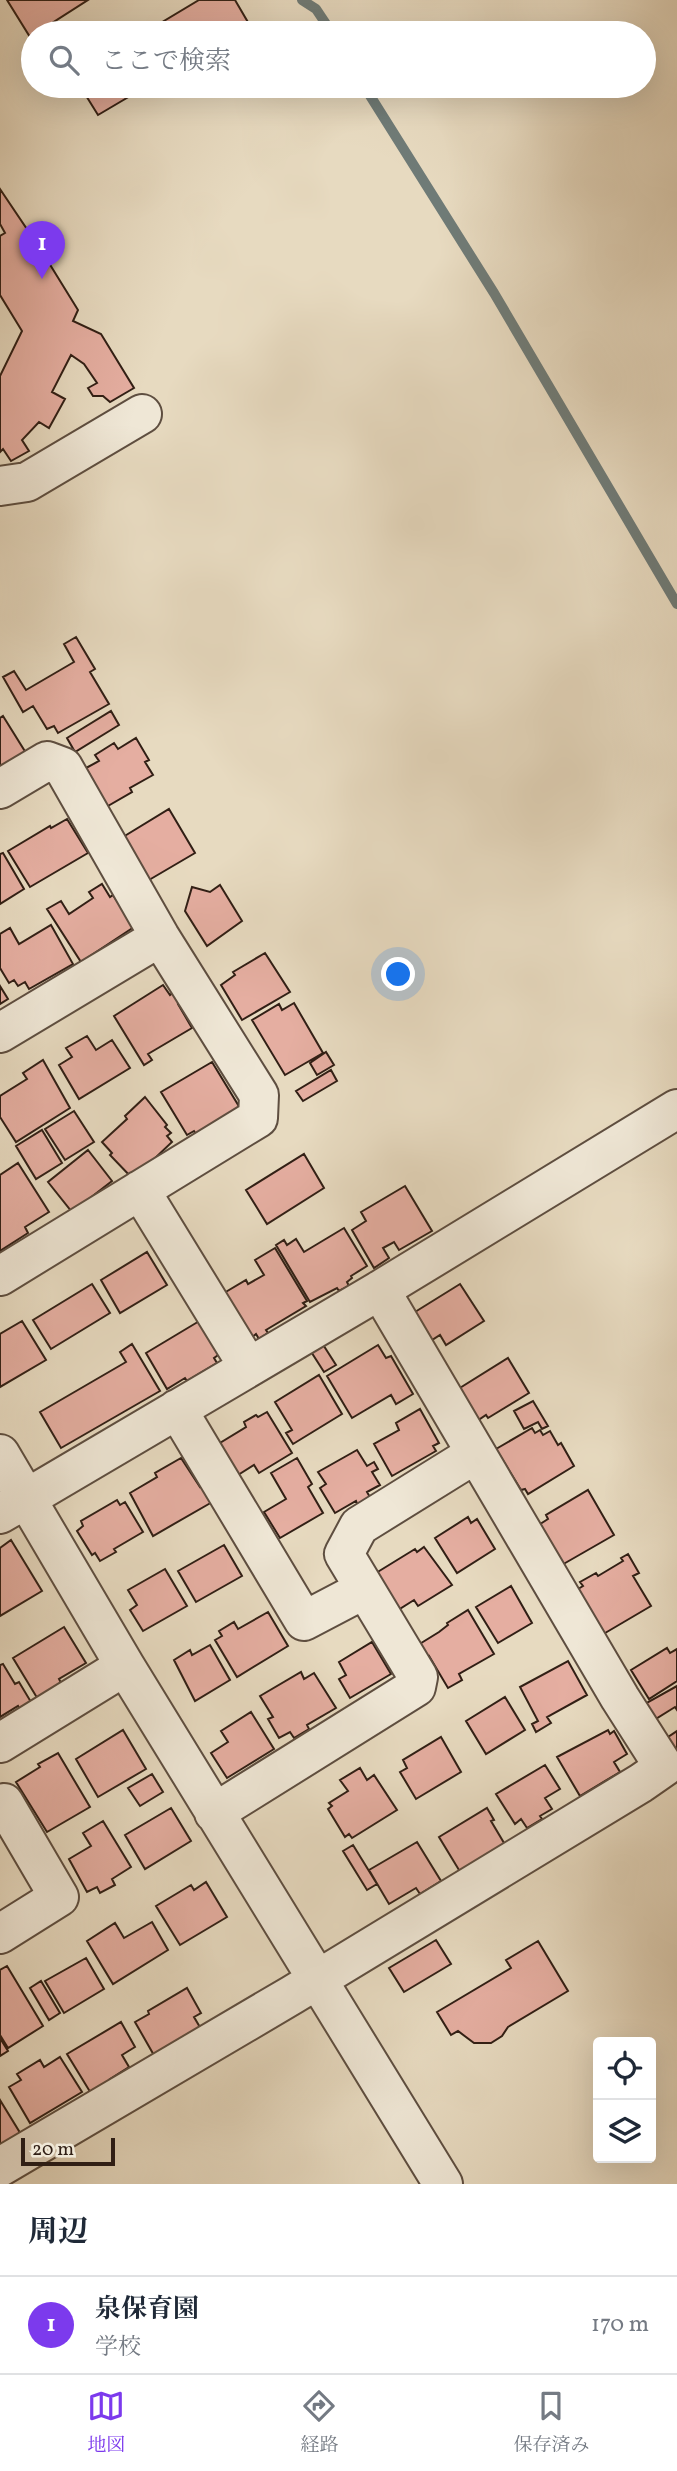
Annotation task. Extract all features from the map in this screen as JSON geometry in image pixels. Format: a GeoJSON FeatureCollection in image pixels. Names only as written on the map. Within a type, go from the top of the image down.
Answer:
{"type":"FeatureCollection","features":[{"type":"Feature","properties":{"kind":"street"},"geometry":{"type":"LineString","coordinates":[[0,486],[27,482],[142,414]]}},
{"type":"Feature","properties":{"kind":"street"},"geometry":{"type":"LineString","coordinates":[[0,789],[47,761],[63,767],[160,937],[259,1096],[258,1118],[0,1276]]}},
{"type":"Feature","properties":{"kind":"street"},"geometry":{"type":"LineString","coordinates":[[0,1033],[160,937]]}},
{"type":"Feature","properties":{"kind":"street"},"geometry":{"type":"LineString","coordinates":[[14,1506],[380,1290],[677,1109]]}},
{"type":"Feature","properties":{"kind":"street"},"geometry":{"type":"LineString","coordinates":[[140,1190],[248,1366]]}},
{"type":"Feature","properties":{"kind":"street"},"geometry":{"type":"LineString","coordinates":[[0,2167],[317,1979],[664,1767],[620,1698],[380,1290]]}},
{"type":"Feature","properties":{"kind":"street"},"geometry":{"type":"LineString","coordinates":[[177,1409],[304,1622],[365,1589]]}},
{"type":"Feature","properties":{"kind":"street"},"geometry":{"type":"LineString","coordinates":[[0,1454],[14,1506],[125,1666],[443,2184]]}},
{"type":"Feature","properties":{"kind":"street"},"geometry":{"type":"LineString","coordinates":[[214,1813],[416,1687],[418,1677],[344,1554],[359,1526],[475,1454]]}},
{"type":"Feature","properties":{"kind":"street"},"geometry":{"type":"LineString","coordinates":[[0,1743],[125,1666]]}},
{"type":"Feature","properties":{"kind":"street"},"geometry":{"type":"LineString","coordinates":[[0,1934],[59,1898],[1,1801]]}},
{"type":"Feature","properties":{"kind":"building"},"geometry":{"type":"Polygon","coordinates":[[[7,0],[88,0],[55,21],[21,23],[7,0]]]}},
{"type":"Feature","properties":{"kind":"building"},"geometry":{"type":"Polygon","coordinates":[[[199,0],[235,0],[247,21],[164,21],[199,0]]]}},
{"type":"Feature","properties":{"kind":"building"},"geometry":{"type":"Polygon","coordinates":[[[87,98],[127,98],[98,115],[87,98]]]}},
{"type":"Feature","properties":{"kind":"building"},"geometry":{"type":"Polygon","coordinates":[[[0,189],[35,241],[42,236],[56,258],[49,263],[78,310],[73,321],[101,334],[134,388],[110,402],[103,396],[93,396],[88,388],[97,383],[84,364],[71,355],[52,392],[65,399],[49,428],[39,422],[22,440],[29,451],[11,461],[3,449],[0,452],[0,376],[22,331],[0,295],[0,236],[5,233],[0,224],[0,189]]]}},
{"type":"Feature","properties":{"kind":"building"},"geometry":{"type":"Polygon","coordinates":[[[76,637],[95,669],[90,672],[109,704],[58,733],[54,726],[47,729],[33,706],[23,712],[3,677],[14,671],[26,690],[74,662],[64,644],[76,637]]]}},
{"type":"Feature","properties":{"kind":"building"},"geometry":{"type":"Polygon","coordinates":[[[111,711],[119,725],[75,752],[67,738],[111,711]]]}},
{"type":"Feature","properties":{"kind":"building"},"geometry":{"type":"Polygon","coordinates":[[[3,716],[26,753],[0,769],[0,718],[3,716]]]}},
{"type":"Feature","properties":{"kind":"building"},"geometry":{"type":"Polygon","coordinates":[[[136,738],[149,760],[145,762],[153,775],[130,788],[132,792],[101,810],[93,796],[100,793],[86,768],[99,761],[95,755],[114,743],[118,749],[136,738]]]}},
{"type":"Feature","properties":{"kind":"building"},"geometry":{"type":"Polygon","coordinates":[[[169,809],[195,853],[149,880],[123,837],[169,809]]]}},
{"type":"Feature","properties":{"kind":"building"},"geometry":{"type":"Polygon","coordinates":[[[67,819],[88,853],[30,887],[8,851],[67,819]]]}},
{"type":"Feature","properties":{"kind":"building"},"geometry":{"type":"Polygon","coordinates":[[[3,853],[24,889],[0,904],[0,854],[3,853]]]}},
{"type":"Feature","properties":{"kind":"building"},"geometry":{"type":"Polygon","coordinates":[[[102,884],[110,897],[113,895],[134,927],[81,962],[47,909],[61,901],[69,914],[93,898],[89,892],[102,884]]]}},
{"type":"Feature","properties":{"kind":"building"},"geometry":{"type":"Polygon","coordinates":[[[220,885],[242,921],[207,946],[185,911],[192,887],[210,892],[220,885]]]}},
{"type":"Feature","properties":{"kind":"building"},"geometry":{"type":"Polygon","coordinates":[[[51,925],[73,964],[29,989],[25,982],[18,986],[14,980],[9,983],[0,968],[0,934],[10,928],[19,944],[51,925]]]}},
{"type":"Feature","properties":{"kind":"building"},"geometry":{"type":"Polygon","coordinates":[[[265,953],[290,992],[242,1020],[221,985],[235,975],[233,972],[265,953]]]}},
{"type":"Feature","properties":{"kind":"building"},"geometry":{"type":"Polygon","coordinates":[[[163,985],[170,995],[174,992],[181,1002],[178,1004],[192,1028],[148,1054],[152,1060],[144,1065],[114,1016],[163,985]]]}},
{"type":"Feature","properties":{"kind":"building"},"geometry":{"type":"Polygon","coordinates":[[[0,986],[8,999],[0,1004],[0,986]]]}},
{"type":"Feature","properties":{"kind":"building"},"geometry":{"type":"Polygon","coordinates":[[[294,1003],[323,1053],[285,1075],[252,1020],[279,1004],[282,1010],[294,1003]]]}},
{"type":"Feature","properties":{"kind":"building"},"geometry":{"type":"Polygon","coordinates":[[[87,1036],[96,1050],[112,1040],[130,1068],[79,1099],[59,1065],[72,1057],[66,1048],[87,1036]]]}},
{"type":"Feature","properties":{"kind":"building"},"geometry":{"type":"Polygon","coordinates":[[[326,1052],[334,1065],[317,1075],[310,1063],[326,1052]]]}},
{"type":"Feature","properties":{"kind":"building"},"geometry":{"type":"Polygon","coordinates":[[[43,1060],[70,1108],[16,1142],[0,1117],[0,1096],[27,1079],[23,1073],[43,1060]]]}},
{"type":"Feature","properties":{"kind":"building"},"geometry":{"type":"Polygon","coordinates":[[[212,1062],[243,1113],[199,1139],[194,1131],[187,1135],[161,1092],[212,1062]]]}},
{"type":"Feature","properties":{"kind":"building"},"geometry":{"type":"Polygon","coordinates":[[[331,1070],[337,1081],[303,1101],[296,1091],[331,1070]]]}},
{"type":"Feature","properties":{"kind":"building"},"geometry":{"type":"Polygon","coordinates":[[[145,1097],[167,1125],[165,1127],[171,1133],[167,1136],[172,1142],[133,1179],[110,1155],[112,1153],[102,1142],[127,1119],[125,1116],[145,1097]]]}},
{"type":"Feature","properties":{"kind":"building"},"geometry":{"type":"Polygon","coordinates":[[[74,1111],[94,1142],[65,1160],[45,1129],[74,1111]]]}},
{"type":"Feature","properties":{"kind":"building"},"geometry":{"type":"Polygon","coordinates":[[[42,1130],[62,1163],[36,1179],[16,1146],[42,1130]]]}},
{"type":"Feature","properties":{"kind":"building"},"geometry":{"type":"Polygon","coordinates":[[[88,1150],[112,1181],[72,1212],[48,1182],[88,1150]]]}},
{"type":"Feature","properties":{"kind":"building"},"geometry":{"type":"Polygon","coordinates":[[[304,1154],[324,1188],[267,1224],[246,1190],[304,1154]]]}},
{"type":"Feature","properties":{"kind":"building"},"geometry":{"type":"Polygon","coordinates":[[[18,1163],[49,1212],[25,1227],[28,1233],[0,1251],[0,1175],[18,1163]]]}},
{"type":"Feature","properties":{"kind":"building"},"geometry":{"type":"Polygon","coordinates":[[[405,1186],[432,1231],[399,1250],[394,1242],[383,1248],[389,1258],[374,1268],[352,1230],[366,1221],[361,1212],[405,1186]]]}},
{"type":"Feature","properties":{"kind":"building"},"geometry":{"type":"Polygon","coordinates":[[[344,1228],[367,1266],[351,1276],[347,1282],[349,1286],[339,1291],[337,1288],[310,1302],[276,1245],[284,1240],[287,1245],[296,1239],[304,1252],[344,1228]]]}},
{"type":"Feature","properties":{"kind":"building"},"geometry":{"type":"Polygon","coordinates":[[[275,1248],[307,1301],[303,1303],[306,1306],[266,1330],[268,1333],[259,1339],[256,1334],[251,1338],[224,1293],[246,1280],[248,1284],[264,1275],[255,1260],[275,1248]]]}},
{"type":"Feature","properties":{"kind":"building"},"geometry":{"type":"Polygon","coordinates":[[[147,1252],[167,1285],[120,1313],[101,1280],[147,1252]]]}},
{"type":"Feature","properties":{"kind":"building"},"geometry":{"type":"Polygon","coordinates":[[[92,1284],[110,1313],[51,1349],[33,1320],[92,1284]]]}},
{"type":"Feature","properties":{"kind":"building"},"geometry":{"type":"Polygon","coordinates":[[[460,1284],[484,1321],[446,1345],[440,1335],[432,1340],[415,1312],[460,1284]]]}},
{"type":"Feature","properties":{"kind":"building"},"geometry":{"type":"Polygon","coordinates":[[[201,1320],[221,1353],[214,1358],[217,1363],[187,1381],[185,1378],[167,1389],[146,1353],[201,1320]]]}},
{"type":"Feature","properties":{"kind":"building"},"geometry":{"type":"Polygon","coordinates":[[[22,1321],[46,1360],[0,1387],[0,1334],[22,1321]]]}},
{"type":"Feature","properties":{"kind":"building"},"geometry":{"type":"Polygon","coordinates":[[[322,1343],[336,1365],[324,1372],[310,1350],[322,1343]]]}},
{"type":"Feature","properties":{"kind":"building"},"geometry":{"type":"Polygon","coordinates":[[[132,1344],[160,1391],[61,1448],[40,1412],[126,1362],[120,1352],[132,1344]]]}},
{"type":"Feature","properties":{"kind":"building"},"geometry":{"type":"Polygon","coordinates":[[[378,1345],[386,1358],[391,1356],[413,1394],[396,1404],[391,1395],[352,1418],[327,1376],[378,1345]]]}},
{"type":"Feature","properties":{"kind":"building"},"geometry":{"type":"Polygon","coordinates":[[[508,1358],[529,1393],[488,1418],[486,1415],[474,1423],[455,1391],[508,1358]]]}},
{"type":"Feature","properties":{"kind":"building"},"geometry":{"type":"Polygon","coordinates":[[[319,1375],[342,1414],[293,1444],[286,1433],[292,1430],[275,1402],[319,1375]]]}},
{"type":"Feature","properties":{"kind":"building"},"geometry":{"type":"Polygon","coordinates":[[[533,1401],[548,1426],[542,1429],[538,1422],[524,1429],[514,1411],[533,1401]]]}},
{"type":"Feature","properties":{"kind":"building"},"geometry":{"type":"Polygon","coordinates":[[[420,1409],[439,1443],[433,1446],[436,1451],[392,1476],[374,1444],[399,1430],[396,1423],[420,1409]]]}},
{"type":"Feature","properties":{"kind":"building"},"geometry":{"type":"Polygon","coordinates":[[[267,1412],[292,1453],[259,1473],[254,1465],[238,1475],[215,1446],[246,1427],[244,1422],[267,1412]]]}},
{"type":"Feature","properties":{"kind":"building"},"geometry":{"type":"Polygon","coordinates":[[[532,1428],[535,1433],[540,1430],[543,1435],[550,1431],[558,1445],[561,1443],[574,1466],[528,1494],[525,1489],[521,1490],[496,1449],[532,1428]]]}},
{"type":"Feature","properties":{"kind":"building"},"geometry":{"type":"Polygon","coordinates":[[[357,1450],[367,1466],[374,1462],[378,1469],[372,1472],[380,1485],[367,1492],[371,1499],[358,1506],[356,1501],[335,1513],[320,1488],[326,1484],[318,1472],[357,1450]]]}},
{"type":"Feature","properties":{"kind":"building"},"geometry":{"type":"Polygon","coordinates":[[[181,1458],[200,1487],[204,1484],[214,1501],[153,1536],[130,1493],[157,1477],[155,1473],[181,1458]]]}},
{"type":"Feature","properties":{"kind":"building"},"geometry":{"type":"Polygon","coordinates":[[[297,1458],[312,1484],[308,1487],[323,1513],[280,1538],[264,1512],[286,1499],[271,1473],[297,1458]]]}},
{"type":"Feature","properties":{"kind":"building"},"geometry":{"type":"Polygon","coordinates":[[[588,1490],[614,1535],[560,1566],[537,1526],[548,1519],[546,1515],[588,1490]]]}},
{"type":"Feature","properties":{"kind":"building"},"geometry":{"type":"Polygon","coordinates":[[[117,1500],[120,1505],[125,1502],[143,1532],[114,1549],[116,1552],[100,1561],[95,1553],[92,1555],[77,1531],[83,1526],[81,1521],[117,1500]]]}},
{"type":"Feature","properties":{"kind":"building"},"geometry":{"type":"Polygon","coordinates":[[[468,1517],[471,1523],[477,1519],[495,1549],[457,1573],[435,1538],[468,1517]]]}},
{"type":"Feature","properties":{"kind":"building"},"geometry":{"type":"Polygon","coordinates":[[[11,1540],[42,1591],[0,1616],[0,1548],[11,1540]]]}},
{"type":"Feature","properties":{"kind":"building"},"geometry":{"type":"Polygon","coordinates":[[[224,1545],[242,1576],[196,1602],[178,1571],[224,1545]]]}},
{"type":"Feature","properties":{"kind":"building"},"geometry":{"type":"Polygon","coordinates":[[[424,1547],[452,1585],[418,1606],[414,1600],[398,1610],[376,1573],[415,1549],[417,1552],[424,1547]]]}},
{"type":"Feature","properties":{"kind":"building"},"geometry":{"type":"Polygon","coordinates":[[[628,1554],[639,1573],[633,1576],[651,1606],[600,1636],[573,1592],[583,1586],[580,1582],[596,1573],[598,1576],[623,1561],[621,1558],[628,1554]]]}},
{"type":"Feature","properties":{"kind":"building"},"geometry":{"type":"Polygon","coordinates":[[[165,1569],[187,1606],[143,1631],[130,1610],[137,1605],[128,1590],[165,1569]]]}},
{"type":"Feature","properties":{"kind":"building"},"geometry":{"type":"Polygon","coordinates":[[[511,1586],[532,1623],[498,1643],[476,1607],[511,1586]]]}},
{"type":"Feature","properties":{"kind":"building"},"geometry":{"type":"Polygon","coordinates":[[[468,1610],[494,1654],[459,1674],[462,1680],[448,1688],[429,1656],[426,1658],[418,1645],[468,1610]]]}},
{"type":"Feature","properties":{"kind":"building"},"geometry":{"type":"Polygon","coordinates":[[[268,1612],[288,1646],[237,1677],[215,1640],[222,1636],[219,1631],[234,1622],[238,1629],[268,1612]]]}},
{"type":"Feature","properties":{"kind":"building"},"geometry":{"type":"Polygon","coordinates":[[[64,1627],[86,1663],[59,1679],[63,1687],[39,1701],[13,1658],[64,1627]]]}},
{"type":"Feature","properties":{"kind":"building"},"geometry":{"type":"Polygon","coordinates":[[[372,1642],[391,1674],[350,1698],[339,1679],[346,1675],[339,1662],[372,1642]]]}},
{"type":"Feature","properties":{"kind":"building"},"geometry":{"type":"Polygon","coordinates":[[[210,1645],[230,1680],[195,1701],[174,1660],[190,1650],[192,1655],[210,1645]]]}},
{"type":"Feature","properties":{"kind":"building"},"geometry":{"type":"Polygon","coordinates":[[[667,1648],[670,1653],[677,1649],[677,1681],[649,1699],[631,1670],[667,1648]]]}},
{"type":"Feature","properties":{"kind":"building"},"geometry":{"type":"Polygon","coordinates":[[[568,1661],[587,1695],[547,1717],[551,1723],[536,1732],[532,1724],[538,1721],[520,1687],[568,1661]]]}},
{"type":"Feature","properties":{"kind":"building"},"geometry":{"type":"Polygon","coordinates":[[[3,1664],[15,1684],[19,1682],[34,1707],[22,1713],[18,1706],[0,1717],[0,1665],[3,1664]]]}},
{"type":"Feature","properties":{"kind":"building"},"geometry":{"type":"Polygon","coordinates":[[[301,1672],[304,1679],[314,1673],[336,1708],[307,1725],[309,1729],[294,1738],[290,1732],[279,1738],[268,1719],[273,1717],[260,1696],[301,1672]]]}},
{"type":"Feature","properties":{"kind":"building"},"geometry":{"type":"Polygon","coordinates":[[[677,1686],[677,1710],[675,1707],[654,1720],[645,1704],[677,1686]]]}},
{"type":"Feature","properties":{"kind":"building"},"geometry":{"type":"Polygon","coordinates":[[[505,1697],[525,1730],[486,1754],[466,1721],[505,1697]]]}},
{"type":"Feature","properties":{"kind":"building"},"geometry":{"type":"Polygon","coordinates":[[[251,1712],[274,1749],[227,1778],[211,1753],[228,1742],[221,1731],[251,1712]]]}},
{"type":"Feature","properties":{"kind":"building"},"geometry":{"type":"Polygon","coordinates":[[[123,1730],[146,1769],[98,1797],[76,1759],[123,1730]]]}},
{"type":"Feature","properties":{"kind":"building"},"geometry":{"type":"Polygon","coordinates":[[[608,1730],[610,1734],[614,1731],[627,1754],[614,1762],[620,1772],[580,1796],[557,1757],[608,1730]]]}},
{"type":"Feature","properties":{"kind":"building"},"geometry":{"type":"Polygon","coordinates":[[[677,1731],[677,1766],[662,1741],[677,1731]]]}},
{"type":"Feature","properties":{"kind":"building"},"geometry":{"type":"Polygon","coordinates":[[[441,1737],[461,1772],[416,1799],[400,1772],[407,1768],[403,1760],[441,1737]]]}},
{"type":"Feature","properties":{"kind":"building"},"geometry":{"type":"Polygon","coordinates":[[[58,1753],[90,1807],[47,1832],[16,1782],[40,1767],[38,1764],[58,1753]]]}},
{"type":"Feature","properties":{"kind":"building"},"geometry":{"type":"Polygon","coordinates":[[[545,1765],[560,1789],[545,1798],[552,1809],[527,1828],[521,1819],[515,1824],[496,1794],[545,1765]]]}},
{"type":"Feature","properties":{"kind":"building"},"geometry":{"type":"Polygon","coordinates":[[[360,1768],[367,1780],[374,1775],[397,1810],[352,1838],[349,1834],[345,1837],[328,1809],[332,1806],[329,1803],[348,1791],[340,1780],[360,1768]]]}},
{"type":"Feature","properties":{"kind":"building"},"geometry":{"type":"Polygon","coordinates":[[[152,1774],[163,1792],[140,1806],[128,1788],[152,1774]]]}},
{"type":"Feature","properties":{"kind":"building"},"geometry":{"type":"Polygon","coordinates":[[[171,1808],[191,1841],[145,1869],[125,1835],[171,1808]]]}},
{"type":"Feature","properties":{"kind":"building"},"geometry":{"type":"Polygon","coordinates":[[[487,1808],[494,1820],[491,1821],[507,1848],[462,1875],[439,1837],[487,1808]]]}},
{"type":"Feature","properties":{"kind":"building"},"geometry":{"type":"Polygon","coordinates":[[[103,1821],[131,1867],[112,1879],[115,1885],[100,1893],[97,1887],[87,1892],[69,1859],[91,1846],[83,1833],[103,1821]]]}},
{"type":"Feature","properties":{"kind":"building"},"geometry":{"type":"Polygon","coordinates":[[[417,1842],[441,1881],[420,1894],[416,1888],[389,1904],[369,1870],[417,1842]]]}},
{"type":"Feature","properties":{"kind":"building"},"geometry":{"type":"Polygon","coordinates":[[[353,1845],[377,1884],[367,1890],[343,1851],[353,1845]]]}},
{"type":"Feature","properties":{"kind":"building"},"geometry":{"type":"Polygon","coordinates":[[[206,1882],[227,1917],[180,1945],[156,1906],[191,1885],[194,1890],[206,1882]]]}},
{"type":"Feature","properties":{"kind":"building"},"geometry":{"type":"Polygon","coordinates":[[[152,1922],[168,1950],[113,1984],[87,1941],[115,1923],[124,1938],[152,1922]]]}},
{"type":"Feature","properties":{"kind":"building"},"geometry":{"type":"Polygon","coordinates":[[[436,1940],[451,1964],[404,1992],[389,1968],[436,1940]]]}},
{"type":"Feature","properties":{"kind":"building"},"geometry":{"type":"Polygon","coordinates":[[[538,1941],[568,1991],[508,2027],[502,2036],[491,2043],[474,2043],[458,2031],[451,2035],[437,2012],[511,1968],[506,1960],[538,1941]]]}},
{"type":"Feature","properties":{"kind":"building"},"geometry":{"type":"Polygon","coordinates":[[[86,1958],[104,1989],[64,2013],[45,1981],[86,1958]]]}},
{"type":"Feature","properties":{"kind":"building"},"geometry":{"type":"Polygon","coordinates":[[[7,1966],[43,2026],[8,2048],[0,2035],[0,1970],[7,1966]]]}},
{"type":"Feature","properties":{"kind":"building"},"geometry":{"type":"Polygon","coordinates":[[[41,1981],[60,2013],[49,2020],[30,1988],[41,1981]]]}},
{"type":"Feature","properties":{"kind":"building"},"geometry":{"type":"Polygon","coordinates":[[[187,1988],[201,2013],[194,2017],[201,2029],[155,2057],[135,2022],[187,1988]]]}},
{"type":"Feature","properties":{"kind":"building"},"geometry":{"type":"Polygon","coordinates":[[[121,2022],[135,2047],[122,2055],[129,2067],[110,2079],[112,2083],[92,2095],[67,2054],[121,2022]]]}},
{"type":"Feature","properties":{"kind":"building"},"geometry":{"type":"Polygon","coordinates":[[[0,2038],[8,2051],[0,2056],[0,2038]]]}},
{"type":"Feature","properties":{"kind":"building"},"geometry":{"type":"Polygon","coordinates":[[[60,2057],[82,2092],[30,2123],[9,2087],[21,2080],[17,2074],[40,2060],[44,2067],[60,2057]]]}},
{"type":"Feature","properties":{"kind":"building"},"geometry":{"type":"Polygon","coordinates":[[[0,2100],[22,2136],[0,2149],[0,2100]]]}},
{"type":"Feature","properties":{"kind":"waterway"},"geometry":{"type":"LineString","coordinates":[[302,0],[316,9],[324,21]]}},
{"type":"Feature","properties":{"kind":"waterway"},"geometry":{"type":"LineString","coordinates":[[372,98],[494,293],[677,604]]}},
{"type":"Feature","properties":{"kind":"place","name":"泉保育園"},"geometry":{"type":"Point","coordinates":[42,279]}}]}
